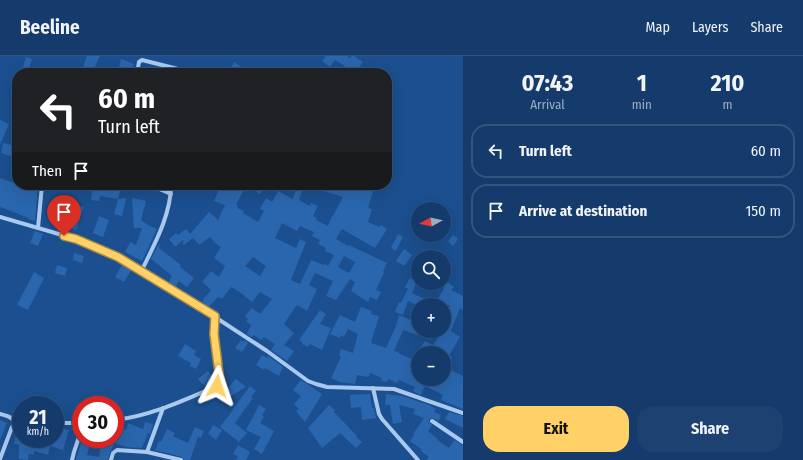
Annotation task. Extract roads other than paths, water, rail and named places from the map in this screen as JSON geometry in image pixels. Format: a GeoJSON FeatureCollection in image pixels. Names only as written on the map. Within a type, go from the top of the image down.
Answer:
{"type":"FeatureCollection","features":[{"type":"Feature","properties":{"kind":"street"},"geometry":{"type":"LineString","coordinates":[[138,68],[140,60],[144,60],[147,56]]}},
{"type":"Feature","properties":{"kind":"street"},"geometry":{"type":"LineString","coordinates":[[144,60],[175,68]]}},
{"type":"Feature","properties":{"kind":"street"},"geometry":{"type":"LineString","coordinates":[[38,228],[42,190]]}},
{"type":"Feature","properties":{"kind":"street"},"geometry":{"type":"LineString","coordinates":[[162,190],[171,194]]}},
{"type":"Feature","properties":{"kind":"street"},"geometry":{"type":"LineString","coordinates":[[141,272],[158,236],[171,190]]}},
{"type":"Feature","properties":{"kind":"street"},"geometry":{"type":"LineString","coordinates":[[0,217],[76,239],[118,257],[215,316],[308,381],[327,387],[394,389],[463,413]]}},
{"type":"Feature","properties":{"kind":"street"},"geometry":{"type":"LineString","coordinates":[[124,419],[163,408],[219,384],[220,381],[214,334],[215,316]]}},
{"type":"Feature","properties":{"kind":"street"},"geometry":{"type":"LineString","coordinates":[[373,388],[379,414],[382,419],[418,460]]}},
{"type":"Feature","properties":{"kind":"street"},"geometry":{"type":"LineString","coordinates":[[147,452],[163,408]]}},
{"type":"Feature","properties":{"kind":"street"},"geometry":{"type":"LineString","coordinates":[[0,414],[12,418]]}},
{"type":"Feature","properties":{"kind":"street"},"geometry":{"type":"LineString","coordinates":[[432,421],[463,442]]}},
{"type":"Feature","properties":{"kind":"street"},"geometry":{"type":"LineString","coordinates":[[0,459],[12,427]]}},
{"type":"Feature","properties":{"kind":"street"},"geometry":{"type":"LineString","coordinates":[[72,460],[75,448]]}},
{"type":"Feature","properties":{"kind":"street"},"geometry":{"type":"LineString","coordinates":[[112,460],[113,452],[117,450],[147,452],[181,460]]}}]}
